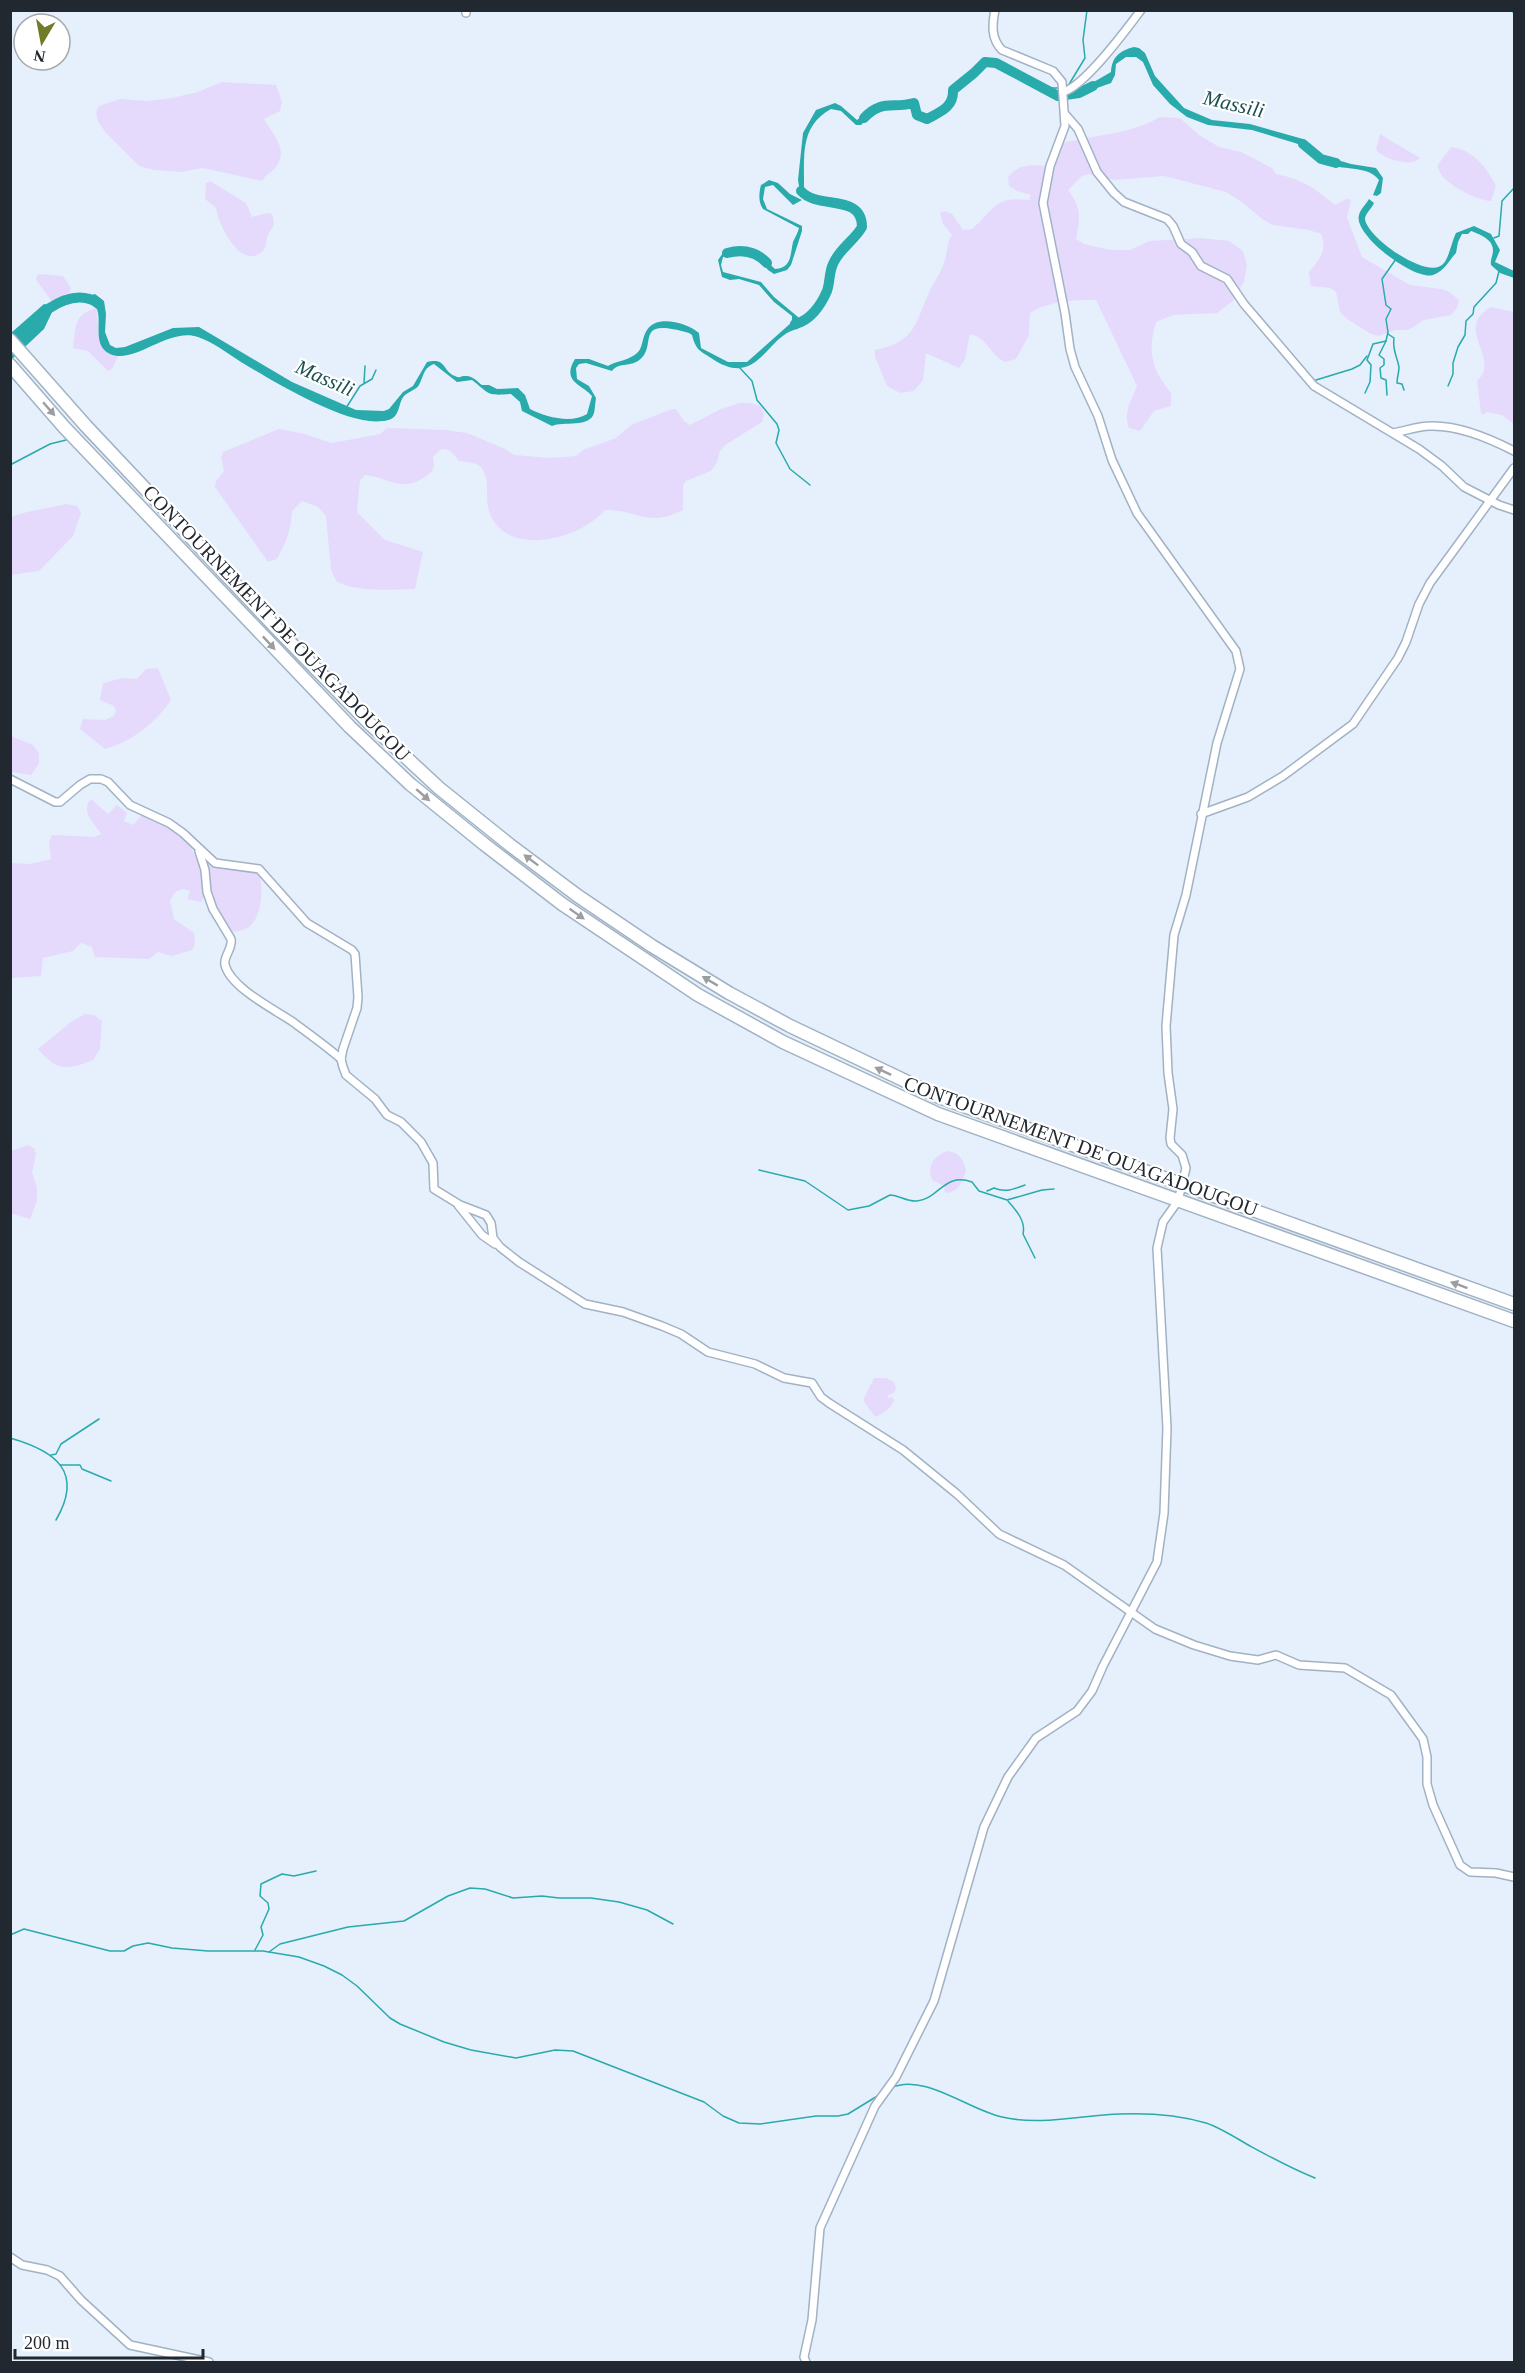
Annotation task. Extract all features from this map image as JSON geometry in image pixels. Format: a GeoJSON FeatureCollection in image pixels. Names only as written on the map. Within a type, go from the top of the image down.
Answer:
{"type":"FeatureCollection","features":[{"type":"Feature","properties":{"kind":"highway","name":"CONTOURNEMENT DE OUAGADOUGOU"},"geometry":{"type":"LineString","coordinates":[[10,340],[86,426],[279,632],[369,723],[439,788],[578,896],[652,946],[729,993],[868,1064],[949,1101],[1515,1304]]}},
{"type":"Feature","properties":{"kind":"highway","name":"CONTOURNEMENT DE OUAGADOUGOU"},"geometry":{"type":"LineString","coordinates":[[10,365],[64,426],[350,727],[429,800],[562,904],[698,995],[783,1042],[938,1114],[1515,1321]]}},
{"type":"Feature","properties":{"kind":"street"},"geometry":{"type":"LineString","coordinates":[[806,2362],[804,2357],[812,2320],[820,2228],[875,2106],[896,2077],[934,2001],[984,1827],[1008,1777],[1036,1738],[1077,1711],[1092,1691],[1157,1562],[1164,1513],[1167,1428],[1156,1248],[1163,1222],[1178,1201],[1186,1168],[1182,1155],[1171,1144],[1170,1138],[1173,1109],[1168,1073],[1166,1026],[1174,935],[1186,895],[1217,743],[1240,669],[1236,651],[1137,513],[1112,460],[1098,416],[1075,367],[1043,203],[1050,166],[1065,126],[1062,82],[1053,71],[1002,50],[996,44],[993,37],[995,10]]}},
{"type":"Feature","properties":{"kind":"street"},"geometry":{"type":"LineString","coordinates":[[1063,92],[1071,90],[1081,81],[1121,37],[1141,10]]}},
{"type":"Feature","properties":{"kind":"street"},"geometry":{"type":"LineString","coordinates":[[1065,114],[1078,129],[1097,172],[1114,193],[1124,202],[1167,219],[1173,226],[1181,244],[1192,252],[1201,266],[1227,279],[1244,304],[1314,386],[1442,466],[1464,487],[1489,501],[1515,510]]}},
{"type":"Feature","properties":{"kind":"street"},"geometry":{"type":"LineString","coordinates":[[1393,434],[1428,425],[1443,427],[1465,431],[1495,441],[1515,451]]}},
{"type":"Feature","properties":{"kind":"street"},"geometry":{"type":"LineString","coordinates":[[1201,814],[1248,797],[1283,776],[1353,724],[1398,658],[1419,604],[1430,583],[1515,468]]}},
{"type":"Feature","properties":{"kind":"street"},"geometry":{"type":"LineString","coordinates":[[10,779],[55,802],[60,802],[90,779],[101,779],[108,782],[130,805],[169,823],[215,863],[254,866],[259,869],[307,923],[355,954],[358,997],[341,1059],[346,1075],[375,1099],[387,1115],[401,1122],[421,1142],[433,1164],[434,1189],[489,1218],[493,1238],[500,1247]]}},
{"type":"Feature","properties":{"kind":"street"},"geometry":{"type":"LineString","coordinates":[[198,848],[206,870],[207,892],[213,909],[231,939],[232,944],[225,959],[228,973],[254,997],[292,1021],[341,1059]]}},
{"type":"Feature","properties":{"kind":"street"},"geometry":{"type":"LineString","coordinates":[[457,1203],[482,1235],[519,1262],[585,1304],[622,1312],[662,1326],[681,1334],[708,1352],[755,1364],[784,1378],[812,1383],[821,1397],[903,1450],[957,1494],[999,1534],[1064,1564],[1155,1629],[1194,1645],[1230,1656],[1258,1660],[1276,1655],[1299,1665],[1345,1668],[1391,1695],[1424,1739],[1427,1784],[1433,1805],[1460,1865],[1470,1872],[1496,1873],[1515,1877]]}},
{"type":"Feature","properties":{"kind":"street"},"geometry":{"type":"LineString","coordinates":[[10,2257],[22,2265],[47,2270],[60,2276],[81,2300],[130,2345],[209,2362]]}},
{"type":"Feature","properties":{"kind":"shaded area"},"geometry":{"type":"Polygon","coordinates":[[[222,82],[276,85],[282,102],[280,111],[264,119],[278,142],[281,154],[276,167],[262,181],[203,168],[180,172],[139,166],[98,122],[96,112],[99,106],[120,99],[146,101],[172,98],[198,92],[222,82]]]}},
{"type":"Feature","properties":{"kind":"shaded area"},"geometry":{"type":"Polygon","coordinates":[[[1160,117],[1180,118],[1199,135],[1219,147],[1241,152],[1272,168],[1276,174],[1301,182],[1335,205],[1348,198],[1351,201],[1347,217],[1362,257],[1410,285],[1449,292],[1459,300],[1457,308],[1451,315],[1424,320],[1408,330],[1395,330],[1379,336],[1371,334],[1340,312],[1336,292],[1330,288],[1311,286],[1309,272],[1323,250],[1321,234],[1273,225],[1226,192],[1164,176],[1115,180],[1089,174],[1082,176],[1068,190],[1076,202],[1079,213],[1076,239],[1084,244],[1110,250],[1130,250],[1149,241],[1201,238],[1229,241],[1243,251],[1247,265],[1244,282],[1233,301],[1217,313],[1173,315],[1156,322],[1152,343],[1153,360],[1159,376],[1171,393],[1171,406],[1154,411],[1140,431],[1129,428],[1127,412],[1137,386],[1096,300],[1053,304],[1030,313],[1029,335],[1016,359],[1005,362],[995,355],[981,339],[970,334],[965,359],[959,368],[926,353],[923,380],[914,391],[900,393],[887,386],[875,357],[875,350],[899,342],[917,321],[943,265],[952,235],[943,224],[940,213],[945,211],[952,214],[963,230],[972,229],[1002,202],[1017,199],[1029,200],[1031,195],[1009,186],[1008,177],[1022,167],[1049,166],[1058,144],[1136,128],[1160,117]]]}},
{"type":"Feature","properties":{"kind":"shaded area"},"geometry":{"type":"Polygon","coordinates":[[[1380,134],[1420,158],[1416,161],[1404,162],[1380,153],[1376,150],[1380,134]]]}},
{"type":"Feature","properties":{"kind":"shaded area"},"geometry":{"type":"Polygon","coordinates":[[[1451,147],[1473,156],[1484,167],[1496,186],[1491,201],[1466,193],[1442,176],[1437,166],[1451,147]]]}},
{"type":"Feature","properties":{"kind":"shaded area"},"geometry":{"type":"Polygon","coordinates":[[[210,181],[246,203],[252,217],[272,214],[273,225],[262,252],[254,256],[246,255],[231,243],[216,208],[205,199],[206,183],[210,181]]]}},
{"type":"Feature","properties":{"kind":"shaded area"},"geometry":{"type":"Polygon","coordinates":[[[39,274],[63,276],[71,288],[67,299],[53,303],[37,281],[36,277],[39,274]]]}},
{"type":"Feature","properties":{"kind":"shaded area"},"geometry":{"type":"Polygon","coordinates":[[[1491,307],[1514,312],[1514,424],[1502,415],[1486,412],[1483,415],[1481,413],[1477,381],[1483,372],[1485,363],[1476,334],[1476,325],[1480,316],[1491,307]]]}},
{"type":"Feature","properties":{"kind":"shaded area"},"geometry":{"type":"Polygon","coordinates":[[[97,308],[98,330],[110,354],[118,356],[112,369],[108,371],[88,351],[73,348],[77,322],[84,314],[97,308]]]}},
{"type":"Feature","properties":{"kind":"shaded area"},"geometry":{"type":"Polygon","coordinates":[[[740,403],[761,406],[764,414],[762,422],[725,445],[711,471],[686,481],[683,486],[683,510],[661,518],[605,510],[582,528],[567,534],[551,539],[519,539],[506,533],[491,516],[487,503],[486,476],[481,467],[459,461],[447,449],[441,449],[433,457],[432,471],[416,482],[402,484],[365,475],[360,480],[357,512],[385,540],[423,552],[415,589],[365,589],[337,582],[331,570],[326,516],[318,507],[302,501],[292,511],[288,536],[277,559],[268,562],[215,487],[216,481],[224,471],[221,458],[223,452],[279,429],[332,443],[380,434],[387,428],[446,430],[467,433],[515,455],[550,458],[576,456],[583,450],[616,438],[631,425],[672,409],[676,409],[684,421],[690,425],[721,409],[740,403]]]}},
{"type":"Feature","properties":{"kind":"shaded area"},"geometry":{"type":"Polygon","coordinates":[[[66,504],[77,506],[81,513],[73,536],[39,571],[11,575],[11,518],[18,514],[66,504]]]}},
{"type":"Feature","properties":{"kind":"shaded area"},"geometry":{"type":"Polygon","coordinates":[[[158,668],[171,700],[142,731],[124,742],[105,749],[80,729],[83,719],[105,720],[114,716],[116,711],[114,706],[100,700],[103,683],[123,678],[137,679],[146,669],[158,668]]]}},
{"type":"Feature","properties":{"kind":"shaded area"},"geometry":{"type":"Polygon","coordinates":[[[11,736],[33,745],[39,753],[39,763],[31,775],[11,772],[11,736]]]}},
{"type":"Feature","properties":{"kind":"shaded area"},"geometry":{"type":"Polygon","coordinates":[[[91,799],[108,814],[117,805],[127,813],[124,821],[133,825],[145,811],[186,835],[198,863],[255,871],[260,876],[261,897],[258,913],[251,925],[246,929],[227,933],[206,893],[201,902],[187,899],[190,891],[183,889],[175,892],[170,901],[174,919],[194,933],[195,944],[192,950],[172,956],[158,952],[149,959],[95,957],[92,947],[81,943],[73,951],[43,958],[41,976],[11,978],[10,861],[30,864],[51,859],[49,842],[52,835],[94,837],[101,834],[87,813],[91,799]]]}},
{"type":"Feature","properties":{"kind":"shaded area"},"geometry":{"type":"Polygon","coordinates":[[[85,1014],[94,1015],[102,1021],[100,1049],[93,1060],[69,1067],[51,1062],[38,1049],[71,1022],[85,1014]]]}},
{"type":"Feature","properties":{"kind":"shaded area"},"geometry":{"type":"Polygon","coordinates":[[[28,1145],[35,1149],[32,1172],[37,1188],[37,1201],[30,1219],[10,1213],[11,1151],[28,1145]]]}},
{"type":"Feature","properties":{"kind":"shaded area"},"geometry":{"type":"Polygon","coordinates":[[[947,1151],[960,1157],[966,1171],[956,1189],[945,1193],[944,1186],[932,1180],[930,1170],[932,1162],[947,1151]]]}},
{"type":"Feature","properties":{"kind":"shaded area"},"geometry":{"type":"Polygon","coordinates":[[[874,1378],[886,1378],[894,1382],[896,1389],[894,1393],[888,1395],[888,1398],[892,1397],[894,1400],[891,1406],[875,1417],[863,1400],[874,1378]]]}},
{"type":"Feature","properties":{"kind":"water"},"geometry":{"type":"Polygon","coordinates":[[[1134,47],[1145,53],[1155,76],[1184,108],[1212,120],[1250,124],[1303,139],[1311,148],[1312,154],[1303,146],[1252,130],[1208,125],[1187,117],[1170,104],[1153,85],[1143,62],[1136,57],[1126,57],[1116,64],[1115,75],[1111,83],[1083,93],[1080,90],[1111,72],[1117,55],[1134,47]]]}},
{"type":"Feature","properties":{"kind":"water"},"geometry":{"type":"Polygon","coordinates":[[[835,103],[857,120],[872,108],[875,111],[861,125],[856,125],[841,111],[831,109],[820,116],[808,134],[804,155],[804,190],[800,192],[798,180],[803,133],[816,110],[835,103]]]}},
{"type":"Feature","properties":{"kind":"water"},"geometry":{"type":"Polygon","coordinates":[[[1324,156],[1376,168],[1383,178],[1381,193],[1377,196],[1373,195],[1379,180],[1374,175],[1361,170],[1331,165],[1325,162],[1324,156]]]}},
{"type":"Feature","properties":{"kind":"water"},"geometry":{"type":"Polygon","coordinates":[[[769,180],[778,183],[790,194],[802,200],[793,205],[773,185],[765,187],[763,199],[767,209],[802,226],[791,265],[787,270],[774,274],[756,255],[759,254],[775,269],[785,266],[799,228],[761,206],[760,188],[769,180]]]}},
{"type":"Feature","properties":{"kind":"water"},"geometry":{"type":"Polygon","coordinates":[[[1369,199],[1374,203],[1365,217],[1368,227],[1376,237],[1400,255],[1426,267],[1437,267],[1446,260],[1456,233],[1474,226],[1491,234],[1500,250],[1495,262],[1514,271],[1514,278],[1500,273],[1491,265],[1493,250],[1491,243],[1485,237],[1471,231],[1468,234],[1462,234],[1456,253],[1441,271],[1433,275],[1424,275],[1400,264],[1375,244],[1360,224],[1359,215],[1369,199]]]}},
{"type":"Feature","properties":{"kind":"water"},"geometry":{"type":"Polygon","coordinates":[[[732,249],[740,252],[723,257],[721,265],[723,272],[761,282],[774,297],[798,317],[800,320],[798,329],[787,333],[751,365],[740,368],[727,366],[711,358],[698,349],[689,333],[659,328],[650,335],[644,355],[634,363],[618,366],[612,371],[586,363],[579,364],[576,368],[577,379],[589,386],[596,398],[594,413],[587,421],[552,426],[522,411],[520,402],[511,394],[489,393],[472,380],[457,382],[434,364],[426,370],[418,387],[404,396],[394,417],[384,421],[367,421],[330,410],[290,390],[198,337],[187,335],[175,337],[130,355],[110,354],[104,350],[99,340],[97,309],[86,301],[85,297],[95,294],[104,301],[105,332],[110,345],[116,348],[125,347],[173,328],[199,327],[292,382],[356,410],[384,411],[389,409],[403,392],[413,386],[427,362],[438,361],[455,376],[470,376],[482,385],[489,385],[497,389],[518,388],[525,395],[530,409],[536,412],[551,417],[574,419],[587,414],[592,396],[572,378],[570,373],[575,359],[589,359],[608,366],[628,359],[638,352],[647,330],[658,322],[680,323],[694,329],[699,333],[701,348],[728,362],[747,362],[792,322],[792,316],[774,302],[759,285],[722,277],[718,260],[723,253],[732,249]]]}},
{"type":"Feature","properties":{"kind":"water"},"geometry":{"type":"Polygon","coordinates":[[[59,301],[60,304],[54,308],[44,329],[11,360],[11,333],[44,304],[59,301]]]}},
{"type":"Feature","properties":{"kind":"waterway"},"geometry":{"type":"LineString","coordinates":[[1068,86],[1085,58],[1083,40],[1087,10]]}},
{"type":"Feature","properties":{"kind":"waterway"},"geometry":{"type":"LineString","coordinates":[[1512,10],[1514,14]]}},
{"type":"Feature","properties":{"kind":"waterway","name":"Massili"},"geometry":{"type":"LineString","coordinates":[[864,118],[882,106],[914,103],[917,115],[927,119],[949,105],[953,90],[985,62],[996,63],[1058,96],[1079,93],[1093,86]]}},
{"type":"Feature","properties":{"kind":"waterway"},"geometry":{"type":"LineString","coordinates":[[1045,88],[1059,88]]}},
{"type":"Feature","properties":{"kind":"waterway","name":"Massili"},"geometry":{"type":"LineString","coordinates":[[1303,144],[1321,159],[1336,163]]}},
{"type":"Feature","properties":{"kind":"waterway"},"geometry":{"type":"LineString","coordinates":[[1494,238],[1499,236],[1502,201],[1514,188]]}},
{"type":"Feature","properties":{"kind":"waterway"},"geometry":{"type":"LineString","coordinates":[[795,324],[805,320],[818,307],[827,291],[831,270],[836,259],[862,227],[860,216],[855,210],[838,203],[809,197],[801,191]]}},
{"type":"Feature","properties":{"kind":"waterway","name":"Massili"},"geometry":{"type":"LineString","coordinates":[[727,253],[749,252],[767,263]]}},
{"type":"Feature","properties":{"kind":"waterway"},"geometry":{"type":"LineString","coordinates":[[1365,393],[1370,382],[1371,365],[1367,360],[1373,344],[1386,341],[1388,332],[1386,319],[1391,309],[1386,305],[1382,279],[1396,259]]}},
{"type":"Feature","properties":{"kind":"waterway"},"geometry":{"type":"LineString","coordinates":[[1448,386],[1453,374],[1453,363],[1458,347],[1465,335],[1466,321],[1473,314],[1474,307],[1496,283],[1499,271]]}},
{"type":"Feature","properties":{"kind":"waterway","name":"Massili"},"geometry":{"type":"LineString","coordinates":[[48,309],[60,302],[79,297],[98,303]]}},
{"type":"Feature","properties":{"kind":"waterway"},"geometry":{"type":"LineString","coordinates":[[1388,334],[1394,338],[1394,350],[1399,367],[1397,383],[1402,384],[1404,390]]}},
{"type":"Feature","properties":{"kind":"waterway"},"geometry":{"type":"LineString","coordinates":[[1386,341],[1379,355],[1384,359],[1384,365],[1380,368],[1381,378],[1386,380],[1387,395]]}},
{"type":"Feature","properties":{"kind":"waterway"},"geometry":{"type":"LineString","coordinates":[[1316,380],[1352,369],[1360,365],[1367,356]]}},
{"type":"Feature","properties":{"kind":"waterway"},"geometry":{"type":"LineString","coordinates":[[364,383],[365,366]]}},
{"type":"Feature","properties":{"kind":"waterway"},"geometry":{"type":"LineString","coordinates":[[739,367],[752,381],[757,400],[777,424],[779,430],[776,443],[790,469],[810,485]]}},
{"type":"Feature","properties":{"kind":"waterway"},"geometry":{"type":"LineString","coordinates":[[346,408],[360,386],[372,379],[376,370]]}},
{"type":"Feature","properties":{"kind":"waterway"},"geometry":{"type":"LineString","coordinates":[[10,465],[50,444],[66,440]]}},
{"type":"Feature","properties":{"kind":"waterway"},"geometry":{"type":"LineString","coordinates":[[759,1170],[805,1181],[848,1210],[869,1206],[890,1195],[913,1201],[925,1199],[955,1180],[972,1182],[979,1191],[1007,1200],[1054,1189]]}},
{"type":"Feature","properties":{"kind":"waterway"},"geometry":{"type":"LineString","coordinates":[[987,1191],[994,1188],[1009,1190],[1025,1185]]}},
{"type":"Feature","properties":{"kind":"waterway"},"geometry":{"type":"LineString","coordinates":[[1008,1201],[1022,1220],[1023,1234],[1035,1258]]}},
{"type":"Feature","properties":{"kind":"waterway"},"geometry":{"type":"LineString","coordinates":[[51,1455],[56,1454],[61,1444],[99,1419]]}},
{"type":"Feature","properties":{"kind":"waterway"},"geometry":{"type":"LineString","coordinates":[[10,1438],[41,1450],[61,1466],[66,1476],[67,1489],[64,1503],[56,1520]]}},
{"type":"Feature","properties":{"kind":"waterway"},"geometry":{"type":"LineString","coordinates":[[60,1465],[80,1465],[82,1469],[111,1481]]}},
{"type":"Feature","properties":{"kind":"waterway"},"geometry":{"type":"LineString","coordinates":[[255,1950],[263,1935],[261,1927],[269,1909],[268,1903],[260,1896],[261,1884],[282,1874],[294,1876],[316,1871]]}},
{"type":"Feature","properties":{"kind":"waterway"},"geometry":{"type":"LineString","coordinates":[[269,1952],[280,1944],[348,1927],[404,1921],[448,1896],[470,1888],[485,1889],[513,1898],[542,1896],[591,1898],[619,1902],[647,1910],[673,1924]]}},
{"type":"Feature","properties":{"kind":"waterway"},"geometry":{"type":"LineString","coordinates":[[10,1935],[24,1929],[110,1951],[124,1951],[133,1946],[148,1943],[172,1948],[208,1951],[263,1951],[299,1957],[342,1975],[357,1986],[390,2018],[400,2024],[444,2042],[471,2050],[516,2058],[555,2050],[573,2051],[704,2102],[723,2116],[739,2123],[760,2124],[816,2116],[838,2116],[848,2114],[879,2095]]}},
{"type":"Feature","properties":{"kind":"waterway"},"geometry":{"type":"LineString","coordinates":[[891,2088],[904,2084],[931,2088],[989,2113],[1017,2119],[1046,2120],[1131,2114],[1163,2115],[1196,2120],[1217,2128],[1315,2178]]}}]}
